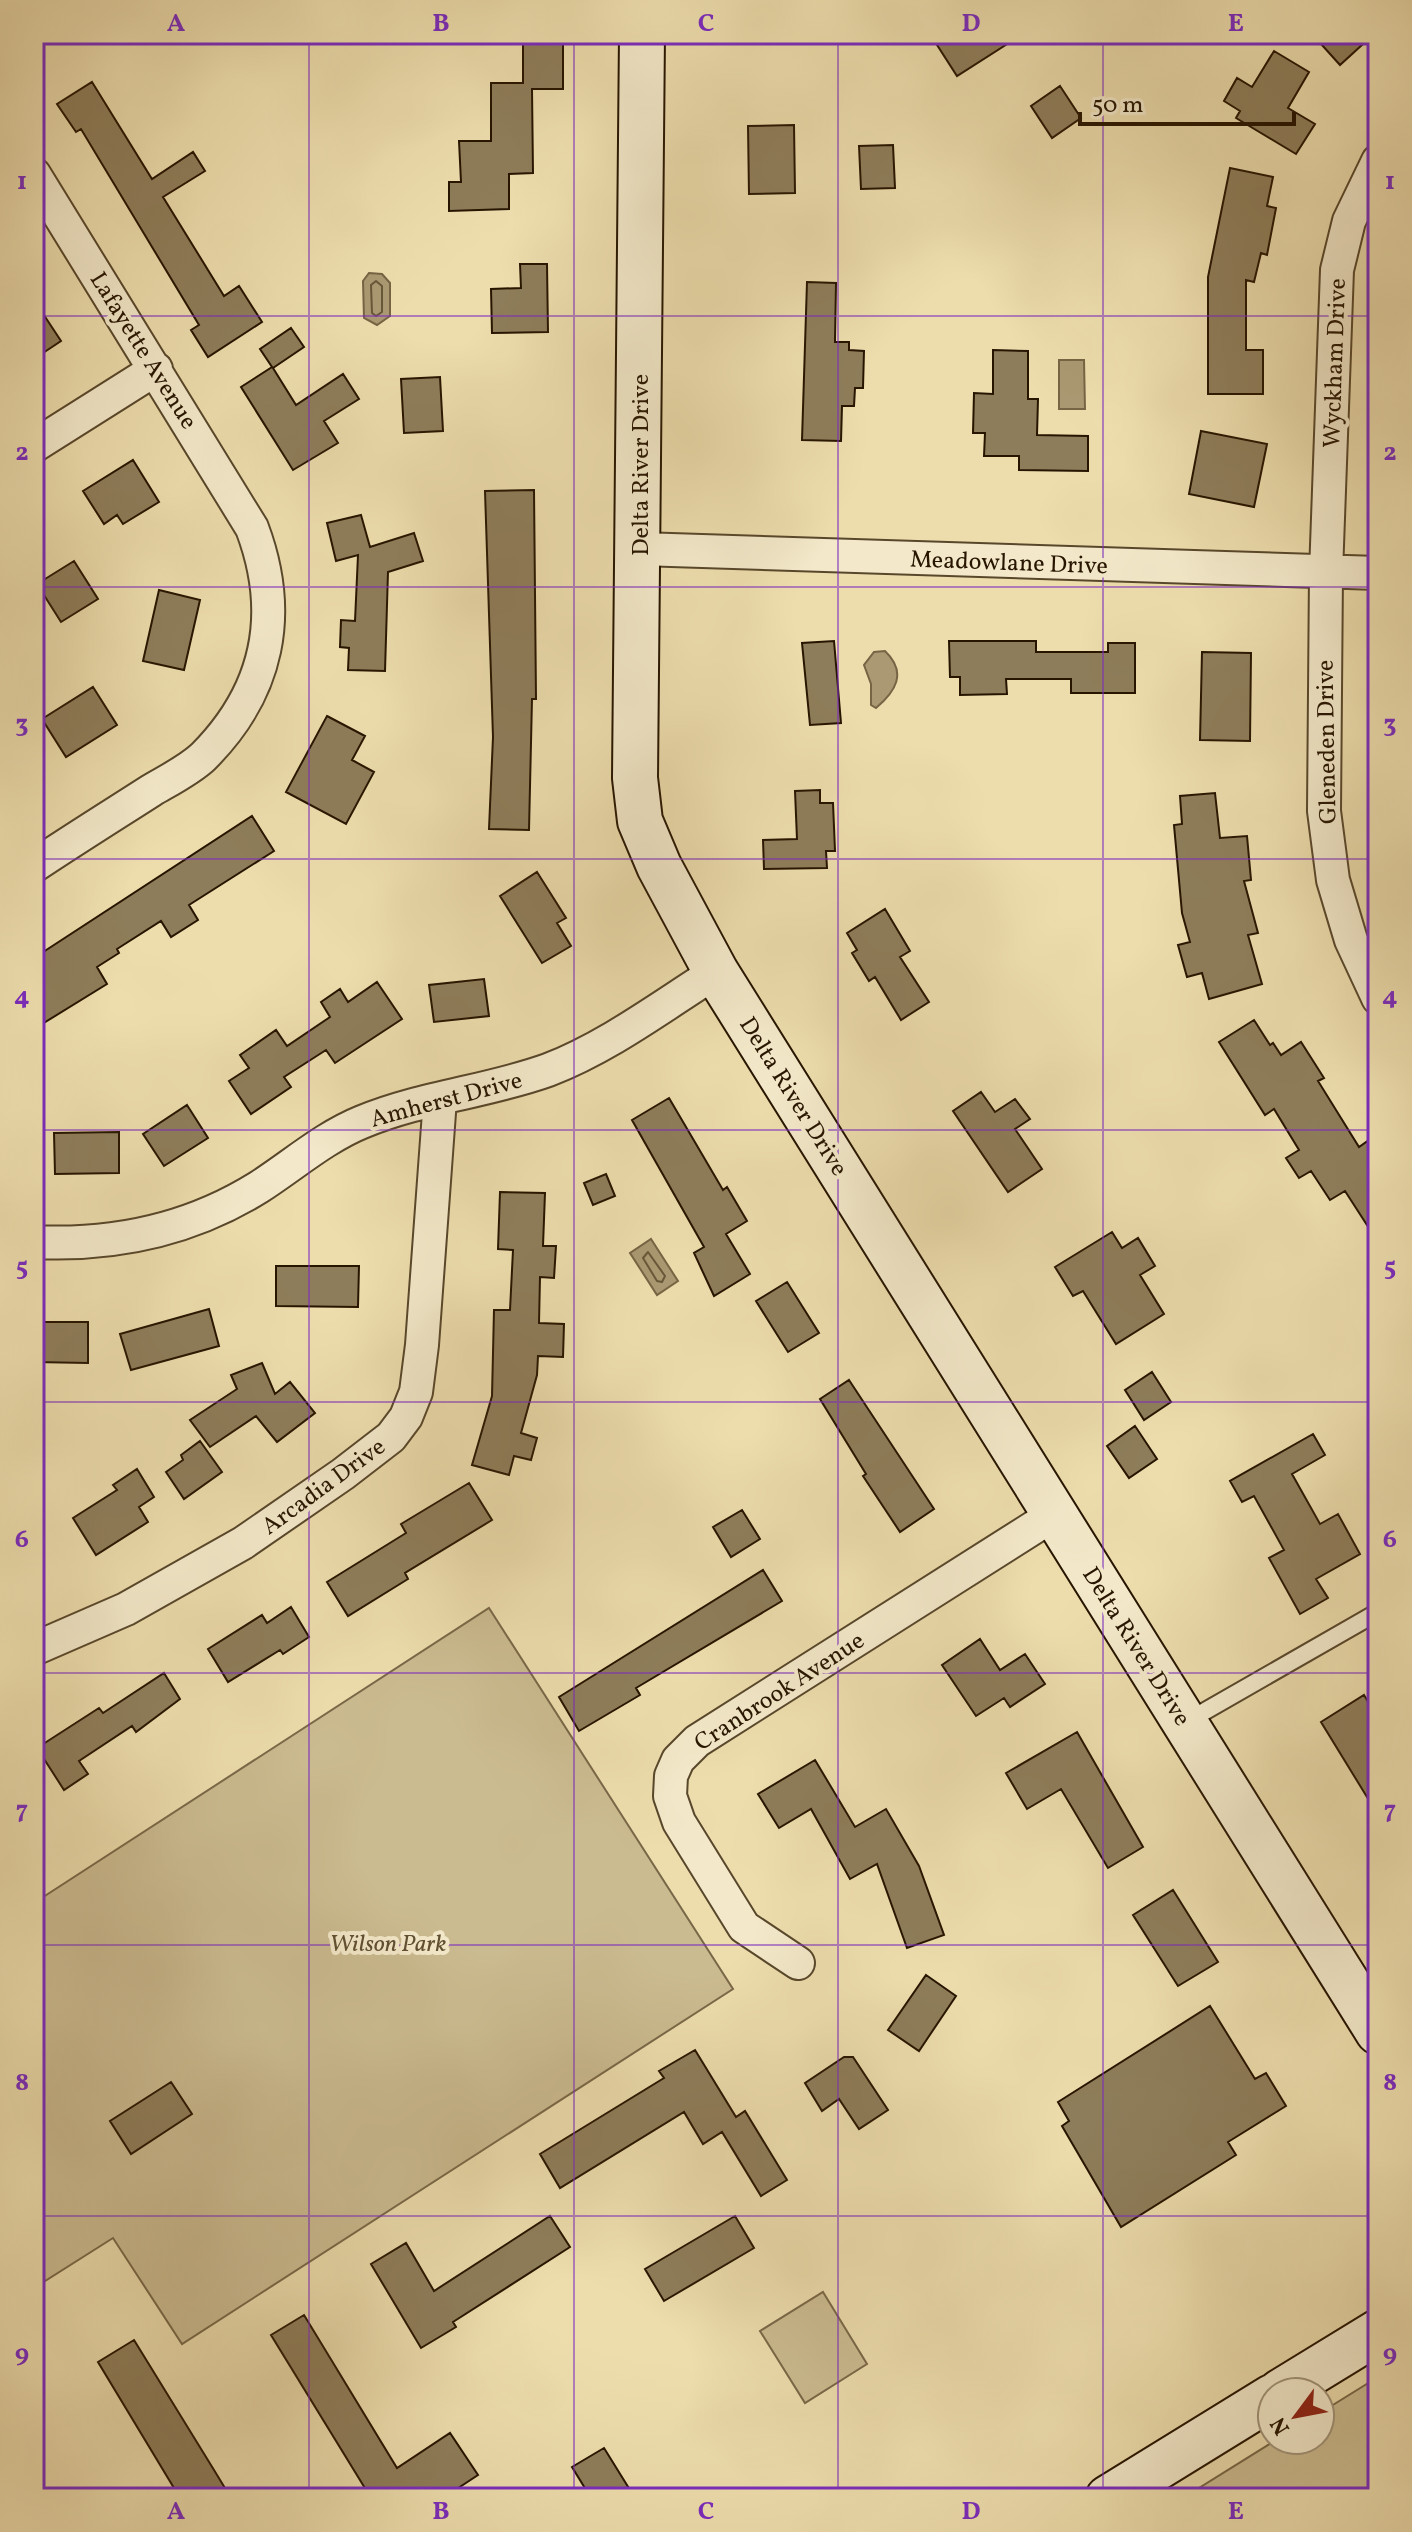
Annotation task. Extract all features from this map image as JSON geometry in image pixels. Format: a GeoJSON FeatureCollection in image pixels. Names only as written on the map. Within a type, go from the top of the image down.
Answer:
{"type":"FeatureCollection","features":[{"type":"Feature","properties":{"kind":"street","name":"Delta River Drive"},"geometry":{"type":"LineString","coordinates":[[642,34],[640,549],[635,729],[640,821],[659,866],[716,972],[1378,2032]]}},
{"type":"Feature","properties":{"kind":"street","name":"Wyckham Drive"},"geometry":{"type":"LineString","coordinates":[[1326,573],[1337,270],[1349,221],[1378,161]]}},
{"type":"Feature","properties":{"kind":"street","name":"Lafayette Avenue"},"geometry":{"type":"LineString","coordinates":[[34,174],[252,528],[266,565],[270,607],[266,646],[256,679],[234,722],[201,759],[34,866]]}},
{"type":"Feature","properties":{"kind":"street"},"geometry":{"type":"LineString","coordinates":[[34,446],[156,369]]}},
{"type":"Feature","properties":{"kind":"street","name":"Meadowlane Drive"},"geometry":{"type":"LineString","coordinates":[[640,549],[1378,573]]}},
{"type":"Feature","properties":{"kind":"street","name":"Gleneden Drive"},"geometry":{"type":"LineString","coordinates":[[1326,573],[1324,811],[1333,880],[1346,925],[1378,998]]}},
{"type":"Feature","properties":{"kind":"street","name":"Amherst Drive"},"geometry":{"type":"LineString","coordinates":[[34,1242],[116,1241],[165,1231],[215,1211],[258,1188],[358,1123],[405,1106],[550,1069],[605,1042],[716,972]]}},
{"type":"Feature","properties":{"kind":"street","name":"Arcadia Drive"},"geometry":{"type":"LineString","coordinates":[[34,1649],[126,1609],[243,1543],[391,1437],[406,1417],[416,1392],[422,1345],[440,1099]]}},
{"type":"Feature","properties":{"kind":"street","name":"Cranbrook Avenue"},"geometry":{"type":"LineString","coordinates":[[798,1963],[744,1927],[679,1822],[670,1796],[671,1776],[678,1760],[697,1741],[1055,1514]]}},
{"type":"Feature","properties":{"kind":"street"},"geometry":{"type":"LineString","coordinates":[[1306,2376],[1378,2332]]}},
{"type":"Feature","properties":{"kind":"street"},"geometry":{"type":"LineString","coordinates":[[1108,2498],[1256,2407]]}},
{"type":"Feature","properties":{"kind":"lane"},"geometry":{"type":"LineString","coordinates":[[1185,1723],[1378,1612]]}},
{"type":"Feature","properties":{"kind":"green space","name":"Wilson Park"},"geometry":{"type":"Polygon","coordinates":[[[489,1608],[733,1989],[182,2344],[113,2238],[34,2288],[34,1903],[489,1608]]]}},
{"type":"Feature","properties":{"kind":"green space"},"geometry":{"type":"Polygon","coordinates":[[[823,2292],[867,2364],[805,2403],[760,2331],[823,2292]]]}},
{"type":"Feature","properties":{"kind":"green space"},"geometry":{"type":"Polygon","coordinates":[[[1378,2377],[1378,2498],[1183,2498],[1256,2452],[1256,2456],[1336,2456],[1336,2403],[1378,2377]]]}},
{"type":"Feature","properties":{"kind":"water"},"geometry":{"type":"Polygon","coordinates":[[[369,273],[382,274],[390,283],[390,316],[377,325],[364,318],[363,281],[369,273]]]}},
{"type":"Feature","properties":{"kind":"water"},"geometry":{"type":"Polygon","coordinates":[[[1059,360],[1084,360],[1085,409],[1059,409],[1059,360]]]}},
{"type":"Feature","properties":{"kind":"water"},"geometry":{"type":"Polygon","coordinates":[[[885,651],[896,667],[896,682],[876,708],[871,705],[871,684],[864,665],[874,652],[885,651]]]}},
{"type":"Feature","properties":{"kind":"water"},"geometry":{"type":"Polygon","coordinates":[[[651,1239],[678,1281],[657,1295],[630,1253],[651,1239]]]}},
{"type":"Feature","properties":{"kind":"building"},"geometry":{"type":"Polygon","coordinates":[[[930,34],[1023,34],[957,76],[930,34]]]}},
{"type":"Feature","properties":{"kind":"building"},"geometry":{"type":"Polygon","coordinates":[[[1312,34],[1374,34],[1340,65],[1312,34]]]}},
{"type":"Feature","properties":{"kind":"building"},"geometry":{"type":"Polygon","coordinates":[[[523,43],[563,43],[563,89],[532,89],[533,173],[509,174],[509,209],[449,211],[449,182],[461,182],[459,141],[491,141],[491,83],[523,83],[523,43]]]}},
{"type":"Feature","properties":{"kind":"building"},"geometry":{"type":"Polygon","coordinates":[[[1274,51],[1309,72],[1288,108],[1315,124],[1296,154],[1236,118],[1240,111],[1224,101],[1237,78],[1252,87],[1274,51]]]}},
{"type":"Feature","properties":{"kind":"building"},"geometry":{"type":"Polygon","coordinates":[[[92,82],[152,179],[193,152],[205,171],[163,197],[224,296],[239,286],[262,322],[208,357],[191,330],[199,325],[81,129],[76,132],[57,104],[92,82]]]}},
{"type":"Feature","properties":{"kind":"building"},"geometry":{"type":"Polygon","coordinates":[[[1060,86],[1081,118],[1052,138],[1031,106],[1060,86]]]}},
{"type":"Feature","properties":{"kind":"building"},"geometry":{"type":"Polygon","coordinates":[[[794,125],[795,193],[749,194],[748,126],[794,125]]]}},
{"type":"Feature","properties":{"kind":"building"},"geometry":{"type":"Polygon","coordinates":[[[893,145],[895,188],[861,189],[859,146],[893,145]]]}},
{"type":"Feature","properties":{"kind":"building"},"geometry":{"type":"Polygon","coordinates":[[[1230,168],[1273,177],[1267,206],[1276,208],[1267,255],[1261,253],[1254,282],[1246,280],[1246,350],[1263,350],[1263,394],[1208,394],[1208,277],[1230,168]]]}},
{"type":"Feature","properties":{"kind":"building"},"geometry":{"type":"Polygon","coordinates":[[[520,264],[547,264],[548,332],[492,333],[491,289],[521,288],[520,264]]]}},
{"type":"Feature","properties":{"kind":"building"},"geometry":{"type":"Polygon","coordinates":[[[807,282],[836,283],[835,342],[849,342],[849,350],[864,351],[863,388],[855,388],[854,406],[842,406],[841,441],[802,440],[807,282]]]}},
{"type":"Feature","properties":{"kind":"building"},"geometry":{"type":"Polygon","coordinates":[[[34,300],[61,341],[34,359],[34,300]]]}},
{"type":"Feature","properties":{"kind":"building"},"geometry":{"type":"Polygon","coordinates":[[[291,328],[304,347],[273,368],[296,405],[343,374],[359,399],[324,421],[338,443],[293,470],[241,387],[272,367],[260,349],[291,328]]]}},
{"type":"Feature","properties":{"kind":"building"},"geometry":{"type":"Polygon","coordinates":[[[993,350],[1028,351],[1028,399],[1038,399],[1037,435],[1088,436],[1088,471],[1019,470],[1019,456],[984,456],[985,433],[973,433],[974,393],[993,394],[993,350]]]}},
{"type":"Feature","properties":{"kind":"building"},"geometry":{"type":"Polygon","coordinates":[[[440,377],[443,431],[404,433],[401,379],[440,377]]]}},
{"type":"Feature","properties":{"kind":"building"},"geometry":{"type":"Polygon","coordinates":[[[1201,431],[1267,444],[1254,507],[1189,494],[1201,431]]]}},
{"type":"Feature","properties":{"kind":"building"},"geometry":{"type":"Polygon","coordinates":[[[133,460],[159,502],[123,524],[117,515],[104,524],[83,491],[133,460]]]}},
{"type":"Feature","properties":{"kind":"building"},"geometry":{"type":"Polygon","coordinates":[[[534,490],[536,699],[532,699],[529,830],[489,829],[493,737],[485,491],[534,490]]]}},
{"type":"Feature","properties":{"kind":"building"},"geometry":{"type":"Polygon","coordinates":[[[361,515],[370,547],[414,533],[423,561],[388,572],[385,671],[348,670],[349,648],[340,647],[341,620],[355,621],[358,555],[336,561],[327,523],[361,515]]]}},
{"type":"Feature","properties":{"kind":"building"},"geometry":{"type":"Polygon","coordinates":[[[74,561],[98,599],[61,622],[37,584],[74,561]]]}},
{"type":"Feature","properties":{"kind":"building"},"geometry":{"type":"Polygon","coordinates":[[[159,590],[200,600],[184,670],[143,661],[159,590]]]}},
{"type":"Feature","properties":{"kind":"building"},"geometry":{"type":"Polygon","coordinates":[[[834,641],[841,723],[810,725],[802,643],[834,641]]]}},
{"type":"Feature","properties":{"kind":"building"},"geometry":{"type":"Polygon","coordinates":[[[949,641],[1036,641],[1036,652],[1108,652],[1108,643],[1135,643],[1135,693],[1071,693],[1071,679],[1006,679],[1007,694],[960,695],[960,677],[950,677],[949,641]]]}},
{"type":"Feature","properties":{"kind":"building"},"geometry":{"type":"Polygon","coordinates":[[[1202,652],[1251,653],[1250,741],[1200,740],[1202,652]]]}},
{"type":"Feature","properties":{"kind":"building"},"geometry":{"type":"Polygon","coordinates":[[[93,687],[117,725],[66,757],[42,719],[93,687]]]}},
{"type":"Feature","properties":{"kind":"building"},"geometry":{"type":"Polygon","coordinates":[[[327,716],[365,736],[352,760],[374,772],[346,824],[286,792],[327,716]]]}},
{"type":"Feature","properties":{"kind":"building"},"geometry":{"type":"Polygon","coordinates":[[[820,790],[820,803],[833,803],[835,851],[826,851],[827,868],[764,869],[763,840],[797,839],[795,791],[820,790]]]}},
{"type":"Feature","properties":{"kind":"building"},"geometry":{"type":"Polygon","coordinates":[[[1215,793],[1220,838],[1247,836],[1251,880],[1244,881],[1258,933],[1248,935],[1262,984],[1209,999],[1202,973],[1187,977],[1178,945],[1190,942],[1182,913],[1174,825],[1182,824],[1180,796],[1215,793]]]}},
{"type":"Feature","properties":{"kind":"building"},"geometry":{"type":"Polygon","coordinates":[[[252,816],[274,851],[189,905],[198,920],[171,937],[161,921],[117,949],[119,953],[97,967],[107,984],[34,1029],[34,958],[252,816]]]}},
{"type":"Feature","properties":{"kind":"building"},"geometry":{"type":"Polygon","coordinates":[[[537,872],[566,918],[557,923],[571,946],[542,963],[500,896],[537,872]]]}},
{"type":"Feature","properties":{"kind":"building"},"geometry":{"type":"Polygon","coordinates":[[[885,909],[910,951],[900,957],[929,1002],[901,1020],[875,977],[869,981],[852,953],[857,950],[847,933],[885,909]]]}},
{"type":"Feature","properties":{"kind":"building"},"geometry":{"type":"Polygon","coordinates":[[[484,979],[489,1016],[434,1022],[429,985],[484,979]]]}},
{"type":"Feature","properties":{"kind":"building"},"geometry":{"type":"Polygon","coordinates":[[[377,982],[402,1019],[335,1063],[326,1050],[284,1077],[291,1087],[251,1114],[229,1081],[249,1068],[240,1055],[276,1030],[287,1046],[330,1017],[321,1002],[340,989],[348,1002],[377,982]]]}},
{"type":"Feature","properties":{"kind":"building"},"geometry":{"type":"Polygon","coordinates":[[[1254,1020],[1270,1045],[1273,1043],[1281,1055],[1301,1042],[1324,1078],[1318,1081],[1359,1147],[1369,1140],[1378,1154],[1378,1242],[1345,1191],[1330,1200],[1311,1171],[1299,1178],[1286,1158],[1299,1150],[1274,1109],[1265,1115],[1219,1042],[1254,1020]]]}},
{"type":"Feature","properties":{"kind":"building"},"geometry":{"type":"Polygon","coordinates":[[[981,1092],[995,1112],[1015,1099],[1030,1119],[1015,1129],[1042,1169],[1008,1192],[953,1111],[981,1092]]]}},
{"type":"Feature","properties":{"kind":"building"},"geometry":{"type":"Polygon","coordinates":[[[669,1098],[723,1190],[727,1187],[747,1221],[726,1234],[750,1274],[714,1296],[694,1253],[704,1247],[632,1120],[669,1098]]]}},
{"type":"Feature","properties":{"kind":"building"},"geometry":{"type":"Polygon","coordinates":[[[187,1105],[208,1138],[164,1166],[143,1134],[187,1105]]]}},
{"type":"Feature","properties":{"kind":"building"},"geometry":{"type":"Polygon","coordinates":[[[119,1132],[119,1173],[55,1174],[54,1133],[119,1132]]]}},
{"type":"Feature","properties":{"kind":"building"},"geometry":{"type":"Polygon","coordinates":[[[606,1174],[615,1196],[593,1205],[584,1183],[606,1174]]]}},
{"type":"Feature","properties":{"kind":"building"},"geometry":{"type":"Polygon","coordinates":[[[500,1192],[545,1193],[543,1246],[556,1246],[554,1278],[540,1277],[539,1323],[564,1324],[563,1357],[538,1356],[537,1375],[521,1433],[537,1438],[531,1460],[514,1456],[509,1475],[472,1465],[492,1396],[494,1310],[510,1310],[513,1250],[498,1249],[500,1192]]]}},
{"type":"Feature","properties":{"kind":"building"},"geometry":{"type":"Polygon","coordinates":[[[1112,1232],[1122,1248],[1138,1238],[1155,1266],[1140,1275],[1164,1314],[1116,1344],[1083,1291],[1073,1296],[1055,1267],[1112,1232]]]}},
{"type":"Feature","properties":{"kind":"building"},"geometry":{"type":"Polygon","coordinates":[[[276,1266],[359,1266],[358,1307],[276,1306],[276,1266]]]}},
{"type":"Feature","properties":{"kind":"building"},"geometry":{"type":"Polygon","coordinates":[[[787,1282],[819,1333],[788,1352],[756,1301],[787,1282]]]}},
{"type":"Feature","properties":{"kind":"building"},"geometry":{"type":"Polygon","coordinates":[[[209,1309],[219,1346],[131,1370],[120,1334],[209,1309]]]}},
{"type":"Feature","properties":{"kind":"building"},"geometry":{"type":"Polygon","coordinates":[[[34,1322],[88,1322],[88,1363],[34,1362],[34,1322]]]}},
{"type":"Feature","properties":{"kind":"building"},"geometry":{"type":"Polygon","coordinates":[[[262,1363],[275,1394],[290,1382],[315,1413],[277,1442],[256,1416],[210,1447],[190,1420],[237,1389],[231,1375],[262,1363]]]}},
{"type":"Feature","properties":{"kind":"building"},"geometry":{"type":"Polygon","coordinates":[[[1152,1372],[1171,1402],[1144,1420],[1125,1390],[1152,1372]]]}},
{"type":"Feature","properties":{"kind":"building"},"geometry":{"type":"Polygon","coordinates":[[[849,1380],[934,1509],[900,1532],[863,1476],[866,1474],[820,1399],[849,1380]]]}},
{"type":"Feature","properties":{"kind":"building"},"geometry":{"type":"Polygon","coordinates":[[[1135,1426],[1157,1459],[1129,1478],[1107,1446],[1135,1426]]]}},
{"type":"Feature","properties":{"kind":"building"},"geometry":{"type":"Polygon","coordinates":[[[1313,1434],[1325,1455],[1292,1474],[1320,1524],[1338,1514],[1360,1554],[1316,1579],[1328,1598],[1300,1614],[1269,1558],[1284,1550],[1254,1496],[1242,1502],[1230,1481],[1313,1434]]]}},
{"type":"Feature","properties":{"kind":"building"},"geometry":{"type":"Polygon","coordinates":[[[200,1441],[222,1472],[184,1499],[166,1472],[183,1460],[181,1455],[200,1441]]]}},
{"type":"Feature","properties":{"kind":"building"},"geometry":{"type":"Polygon","coordinates":[[[137,1469],[154,1497],[139,1507],[148,1522],[96,1555],[73,1518],[117,1490],[113,1485],[137,1469]]]}},
{"type":"Feature","properties":{"kind":"building"},"geometry":{"type":"Polygon","coordinates":[[[469,1483],[492,1520],[405,1573],[408,1579],[348,1616],[327,1582],[406,1533],[401,1524],[469,1483]]]}},
{"type":"Feature","properties":{"kind":"building"},"geometry":{"type":"Polygon","coordinates":[[[742,1510],[760,1539],[731,1557],[713,1527],[742,1510]]]}},
{"type":"Feature","properties":{"kind":"building"},"geometry":{"type":"Polygon","coordinates":[[[763,1570],[782,1601],[636,1688],[640,1695],[579,1731],[559,1697],[763,1570]]]}},
{"type":"Feature","properties":{"kind":"building"},"geometry":{"type":"Polygon","coordinates":[[[291,1607],[309,1637],[283,1654],[280,1650],[228,1682],[208,1649],[262,1615],[267,1623],[291,1607]]]}},
{"type":"Feature","properties":{"kind":"building"},"geometry":{"type":"Polygon","coordinates":[[[980,1639],[1000,1670],[1025,1654],[1045,1684],[1010,1707],[1004,1698],[976,1716],[942,1665],[980,1639]]]}},
{"type":"Feature","properties":{"kind":"building"},"geometry":{"type":"Polygon","coordinates":[[[164,1673],[180,1699],[136,1732],[132,1726],[79,1761],[88,1774],[64,1790],[37,1748],[99,1708],[103,1713],[164,1673]]]}},
{"type":"Feature","properties":{"kind":"building"},"geometry":{"type":"Polygon","coordinates":[[[1364,1695],[1378,1718],[1378,1815],[1321,1722],[1364,1695]]]}},
{"type":"Feature","properties":{"kind":"building"},"geometry":{"type":"Polygon","coordinates":[[[1077,1732],[1143,1847],[1108,1868],[1061,1789],[1027,1809],[1006,1773],[1077,1732]]]}},
{"type":"Feature","properties":{"kind":"building"},"geometry":{"type":"Polygon","coordinates":[[[815,1760],[855,1827],[886,1809],[919,1866],[944,1935],[907,1948],[877,1864],[850,1879],[811,1809],[779,1828],[758,1794],[815,1760]]]}},
{"type":"Feature","properties":{"kind":"building"},"geometry":{"type":"Polygon","coordinates":[[[1173,1890],[1218,1962],[1178,1986],[1133,1915],[1173,1890]]]}},
{"type":"Feature","properties":{"kind":"building"},"geometry":{"type":"Polygon","coordinates":[[[926,1975],[956,1996],[919,2051],[888,2030],[926,1975]]]}},
{"type":"Feature","properties":{"kind":"building"},"geometry":{"type":"Polygon","coordinates":[[[1210,2006],[1255,2079],[1266,2073],[1286,2106],[1228,2142],[1236,2155],[1121,2227],[1062,2126],[1069,2121],[1058,2102],[1210,2006]]]}},
{"type":"Feature","properties":{"kind":"building"},"geometry":{"type":"Polygon","coordinates":[[[695,2050],[736,2117],[745,2111],[787,2180],[761,2196],[722,2132],[703,2144],[684,2112],[560,2188],[540,2154],[664,2078],[659,2071],[695,2050]]]}},
{"type":"Feature","properties":{"kind":"building"},"geometry":{"type":"Polygon","coordinates":[[[844,2057],[853,2057],[888,2110],[859,2129],[839,2099],[822,2111],[805,2083],[844,2057]]]}},
{"type":"Feature","properties":{"kind":"building"},"geometry":{"type":"Polygon","coordinates":[[[171,2082],[192,2114],[131,2154],[110,2121],[171,2082]]]}},
{"type":"Feature","properties":{"kind":"building"},"geometry":{"type":"Polygon","coordinates":[[[550,2216],[570,2247],[453,2322],[456,2327],[421,2348],[371,2264],[406,2243],[434,2291],[550,2216]]]}},
{"type":"Feature","properties":{"kind":"building"},"geometry":{"type":"Polygon","coordinates":[[[735,2216],[754,2248],[664,2301],[645,2269],[735,2216]]]}},
{"type":"Feature","properties":{"kind":"building"},"geometry":{"type":"Polygon","coordinates":[[[304,2315],[397,2468],[450,2433],[478,2475],[443,2498],[371,2498],[271,2335],[304,2315]]]}},
{"type":"Feature","properties":{"kind":"building"},"geometry":{"type":"Polygon","coordinates":[[[134,2340],[231,2498],[180,2498],[98,2362],[134,2340]]]}},
{"type":"Feature","properties":{"kind":"building"},"geometry":{"type":"Polygon","coordinates":[[[604,2448],[635,2498],[591,2498],[572,2467],[604,2448]]]}}]}
